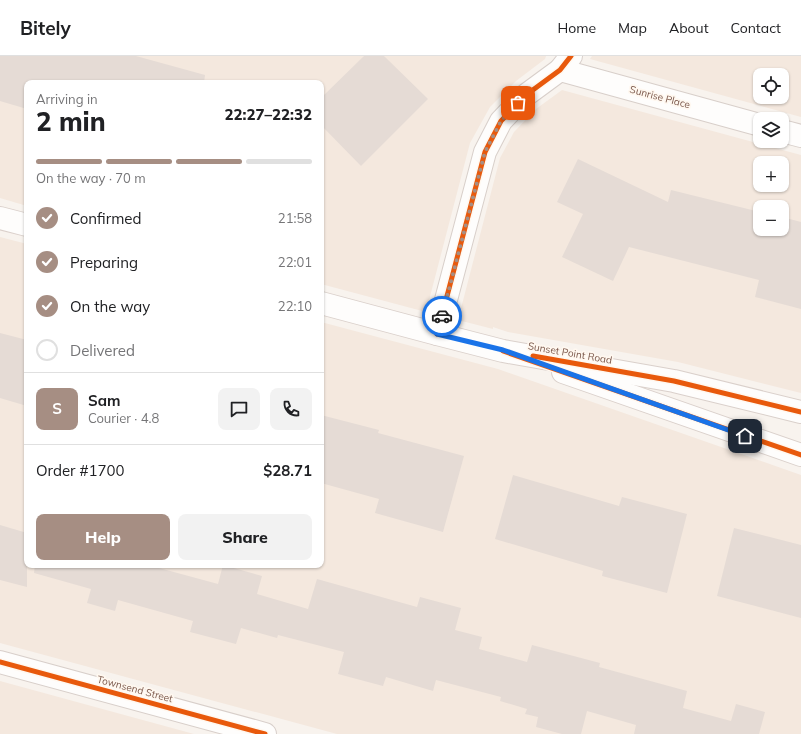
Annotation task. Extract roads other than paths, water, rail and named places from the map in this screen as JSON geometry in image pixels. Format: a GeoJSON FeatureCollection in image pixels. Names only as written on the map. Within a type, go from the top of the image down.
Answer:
{"type":"FeatureCollection","features":[{"type":"Feature","properties":{"kind":"main road","name":"Sunrise Place"},"geometry":{"type":"LineString","coordinates":[[565,63],[753,123]]}},
{"type":"Feature","properties":{"kind":"main road"},"geometry":{"type":"LineString","coordinates":[[437,334],[485,152],[501,121],[526,95],[565,63]]}},
{"type":"Feature","properties":{"kind":"main road"},"geometry":{"type":"LineString","coordinates":[[789,133],[801,136]]}},
{"type":"Feature","properties":{"kind":"main road"},"geometry":{"type":"LineString","coordinates":[[0,218],[24,224]]}},
{"type":"Feature","properties":{"kind":"main road","name":"Sunset Point Road"},"geometry":{"type":"LineString","coordinates":[[324,305],[503,350],[674,381],[801,412]]}},
{"type":"Feature","properties":{"kind":"main road","name":"Sunset Point Road"},"geometry":{"type":"LineString","coordinates":[[503,350],[801,455]]}},
{"type":"Feature","properties":{"kind":"main road","name":"Townsend Street"},"geometry":{"type":"LineString","coordinates":[[0,662],[265,734]]}}]}
